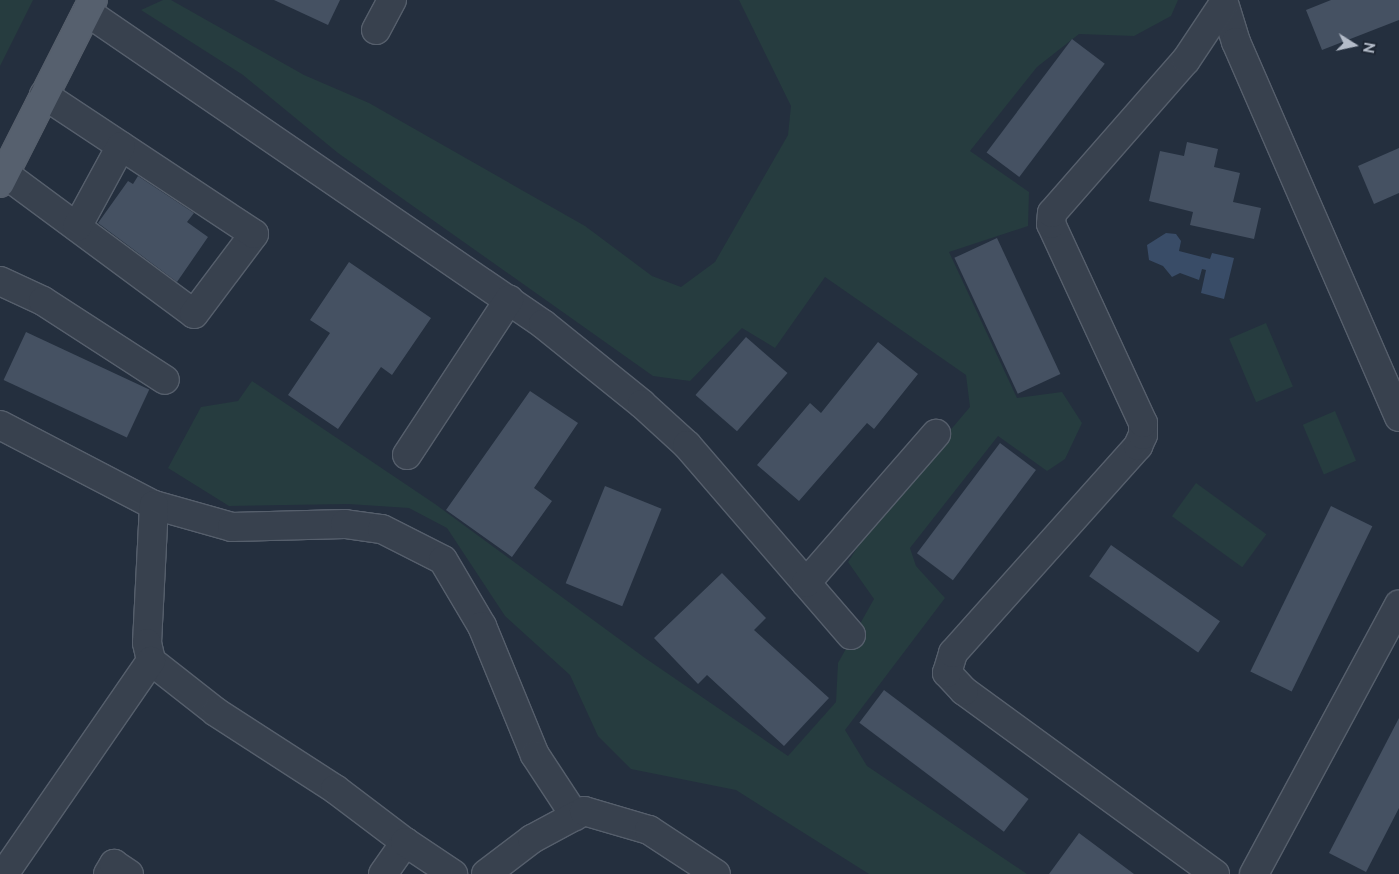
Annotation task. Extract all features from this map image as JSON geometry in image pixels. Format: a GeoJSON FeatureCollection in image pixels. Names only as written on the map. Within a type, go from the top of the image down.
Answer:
{"type":"FeatureCollection","features":[{"type":"Feature","properties":{"kind":"main road"},"geometry":{"type":"LineString","coordinates":[[3,178],[90,6]]}},
{"type":"Feature","properties":{"kind":"lane"},"geometry":{"type":"LineString","coordinates":[[376,30],[392,0]]}},
{"type":"Feature","properties":{"kind":"lane"},"geometry":{"type":"LineString","coordinates":[[1223,3],[1399,417]]}},
{"type":"Feature","properties":{"kind":"lane"},"geometry":{"type":"LineString","coordinates":[[1215,874],[964,691],[947,673],[953,653],[1138,446],[1143,435],[1143,423],[1051,224],[1052,213],[1186,60],[1223,3]]}},
{"type":"Feature","properties":{"kind":"lane"},"geometry":{"type":"LineString","coordinates":[[90,6],[509,300],[642,404],[687,445],[851,634]]}},
{"type":"Feature","properties":{"kind":"lane"},"geometry":{"type":"LineString","coordinates":[[3,178],[77,227],[194,314],[254,234],[44,95]]}},
{"type":"Feature","properties":{"kind":"lane"},"geometry":{"type":"LineString","coordinates":[[77,227],[121,146]]}},
{"type":"Feature","properties":{"kind":"lane"},"geometry":{"type":"LineString","coordinates":[[0,281],[42,301],[165,380]]}},
{"type":"Feature","properties":{"kind":"lane"},"geometry":{"type":"LineString","coordinates":[[407,455],[509,300]]}},
{"type":"Feature","properties":{"kind":"lane"},"geometry":{"type":"LineString","coordinates":[[0,426],[154,505],[232,527],[345,524],[382,529],[442,560],[482,626],[535,755],[575,816]]}},
{"type":"Feature","properties":{"kind":"lane"},"geometry":{"type":"LineString","coordinates":[[806,583],[936,434]]}},
{"type":"Feature","properties":{"kind":"lane"},"geometry":{"type":"LineString","coordinates":[[154,505],[147,643],[151,661],[216,712],[335,789],[405,842],[453,874]]}},
{"type":"Feature","properties":{"kind":"lane"},"geometry":{"type":"LineString","coordinates":[[1254,874],[1399,605]]}},
{"type":"Feature","properties":{"kind":"lane"},"geometry":{"type":"LineString","coordinates":[[4,874],[151,661]]}},
{"type":"Feature","properties":{"kind":"lane"},"geometry":{"type":"LineString","coordinates":[[486,874],[532,839],[584,811],[649,830],[716,874]]}},
{"type":"Feature","properties":{"kind":"lane"},"geometry":{"type":"LineString","coordinates":[[383,874],[405,842]]}},
{"type":"Feature","properties":{"kind":"lane"},"geometry":{"type":"LineString","coordinates":[[108,874],[114,864],[129,874]]}},
{"type":"Feature","properties":{"kind":"green space"},"geometry":{"type":"Polygon","coordinates":[[[0,0],[33,0],[0,66],[0,0]]]}},
{"type":"Feature","properties":{"kind":"green space"},"geometry":{"type":"Polygon","coordinates":[[[163,0],[171,0],[304,75],[369,103],[585,226],[652,276],[681,287],[715,262],[788,135],[791,106],[739,0],[1178,0],[1171,16],[1134,36],[1079,34],[1037,67],[970,151],[1029,192],[1028,226],[949,252],[1017,398],[1062,392],[1082,423],[1065,459],[1047,471],[998,436],[910,548],[916,566],[945,598],[845,730],[867,766],[1027,874],[869,874],[736,790],[631,769],[598,736],[570,675],[505,616],[447,528],[409,508],[348,504],[229,506],[168,468],[201,407],[238,401],[252,381],[435,504],[645,658],[788,756],[836,702],[838,663],[874,599],[848,562],[879,514],[970,407],[966,375],[825,277],[775,348],[742,328],[690,381],[653,376],[338,153],[243,75],[141,10],[163,0]]]}},
{"type":"Feature","properties":{"kind":"green space"},"geometry":{"type":"Polygon","coordinates":[[[1266,323],[1293,387],[1256,402],[1229,339],[1266,323]]]}},
{"type":"Feature","properties":{"kind":"green space"},"geometry":{"type":"Polygon","coordinates":[[[1335,411],[1356,461],[1324,474],[1303,425],[1335,411]]]}},
{"type":"Feature","properties":{"kind":"green space"},"geometry":{"type":"Polygon","coordinates":[[[1196,483],[1266,534],[1242,567],[1172,516],[1196,483]]]}},
{"type":"Feature","properties":{"kind":"water"},"geometry":{"type":"Polygon","coordinates":[[[1166,233],[1176,234],[1181,241],[1179,251],[1210,259],[1212,253],[1234,258],[1224,299],[1201,293],[1206,270],[1202,269],[1199,280],[1180,273],[1172,277],[1163,266],[1149,260],[1147,245],[1166,233]]]}},
{"type":"Feature","properties":{"kind":"building"},"geometry":{"type":"Polygon","coordinates":[[[274,0],[340,0],[328,25],[274,0]]]}},
{"type":"Feature","properties":{"kind":"building"},"geometry":{"type":"Polygon","coordinates":[[[1331,0],[1399,0],[1399,20],[1322,50],[1306,10],[1331,0]]]}},
{"type":"Feature","properties":{"kind":"building"},"geometry":{"type":"Polygon","coordinates":[[[1072,39],[1105,64],[1019,177],[987,152],[1072,39]]]}},
{"type":"Feature","properties":{"kind":"building"},"geometry":{"type":"Polygon","coordinates":[[[1187,142],[1218,149],[1214,167],[1240,173],[1233,202],[1261,208],[1254,239],[1190,225],[1193,212],[1149,201],[1160,151],[1184,156],[1187,142]]]}},
{"type":"Feature","properties":{"kind":"building"},"geometry":{"type":"Polygon","coordinates":[[[1399,148],[1399,193],[1374,204],[1358,166],[1399,148]]]}},
{"type":"Feature","properties":{"kind":"building"},"geometry":{"type":"Polygon","coordinates":[[[138,176],[194,213],[187,222],[208,237],[177,282],[98,223],[128,181],[133,184],[138,176]]]}},
{"type":"Feature","properties":{"kind":"building"},"geometry":{"type":"Polygon","coordinates":[[[997,238],[1060,374],[1018,394],[954,258],[997,238]]]}},
{"type":"Feature","properties":{"kind":"building"},"geometry":{"type":"Polygon","coordinates":[[[349,262],[431,318],[392,375],[381,367],[338,429],[288,395],[330,333],[310,320],[349,262]]]}},
{"type":"Feature","properties":{"kind":"building"},"geometry":{"type":"Polygon","coordinates":[[[26,332],[149,389],[127,438],[4,380],[26,332]]]}},
{"type":"Feature","properties":{"kind":"building"},"geometry":{"type":"Polygon","coordinates":[[[746,337],[788,373],[737,431],[695,395],[746,337]]]}},
{"type":"Feature","properties":{"kind":"building"},"geometry":{"type":"Polygon","coordinates":[[[878,342],[918,374],[874,429],[867,423],[799,501],[757,465],[810,403],[821,413],[878,342]]]}},
{"type":"Feature","properties":{"kind":"building"},"geometry":{"type":"Polygon","coordinates":[[[530,391],[578,423],[534,488],[552,501],[512,557],[446,510],[530,391]]]}},
{"type":"Feature","properties":{"kind":"building"},"geometry":{"type":"Polygon","coordinates":[[[1000,443],[1036,470],[953,580],[917,553],[1000,443]]]}},
{"type":"Feature","properties":{"kind":"building"},"geometry":{"type":"Polygon","coordinates":[[[605,486],[662,509],[622,606],[566,583],[605,486]]]}},
{"type":"Feature","properties":{"kind":"building"},"geometry":{"type":"Polygon","coordinates":[[[1331,506],[1372,526],[1292,692],[1250,671],[1331,506]]]}},
{"type":"Feature","properties":{"kind":"building"},"geometry":{"type":"Polygon","coordinates":[[[1111,545],[1220,621],[1198,652],[1089,576],[1111,545]]]}},
{"type":"Feature","properties":{"kind":"building"},"geometry":{"type":"Polygon","coordinates":[[[722,573],[766,618],[754,630],[829,698],[784,746],[707,675],[698,684],[654,638],[722,573]]]}},
{"type":"Feature","properties":{"kind":"building"},"geometry":{"type":"Polygon","coordinates":[[[884,690],[1029,799],[1004,832],[859,723],[884,690]]]}},
{"type":"Feature","properties":{"kind":"building"},"geometry":{"type":"Polygon","coordinates":[[[1399,718],[1399,808],[1366,872],[1329,853],[1399,718]]]}},
{"type":"Feature","properties":{"kind":"building"},"geometry":{"type":"Polygon","coordinates":[[[1079,833],[1134,874],[1049,874],[1079,833]]]}}]}
